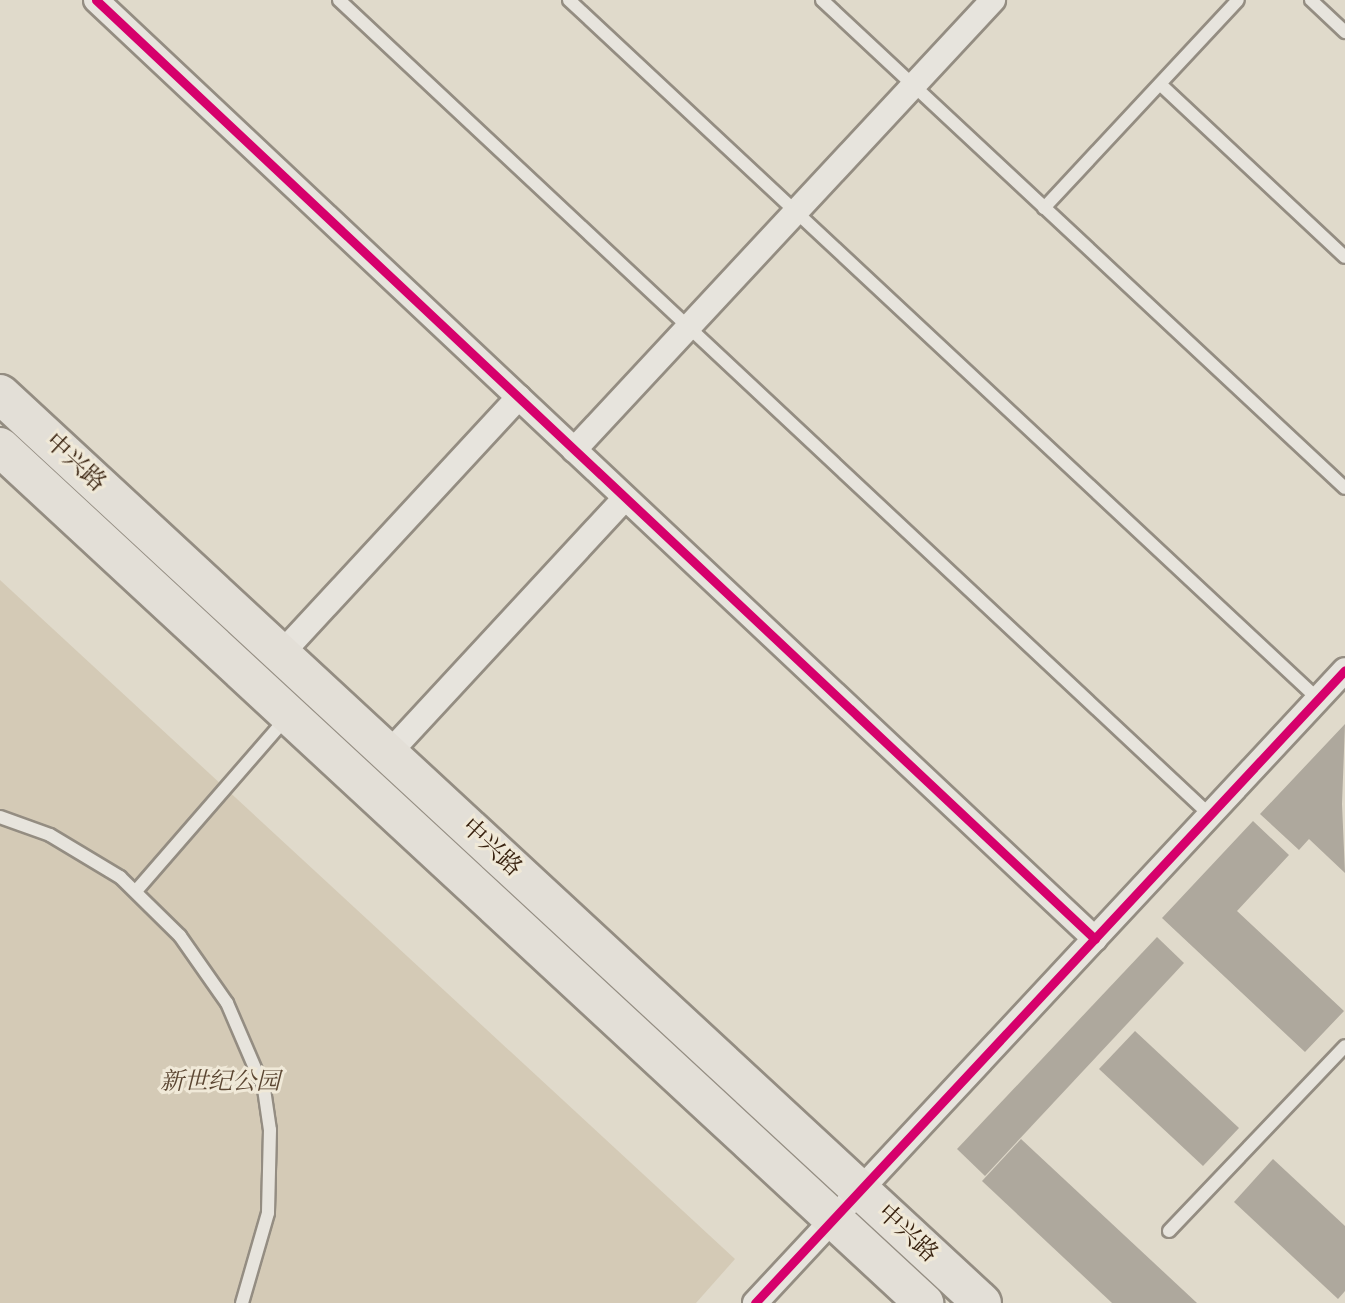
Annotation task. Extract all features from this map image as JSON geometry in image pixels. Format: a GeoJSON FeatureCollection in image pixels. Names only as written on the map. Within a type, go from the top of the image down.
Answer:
{"type":"FeatureCollection","features":[{"type":"Feature","properties":{"kind":"main road","name":"中兴路"},"geometry":{"type":"LineString","coordinates":[[0,394],[982,1303]]}},
{"type":"Feature","properties":{"kind":"main road","name":"中兴路"},"geometry":{"type":"LineString","coordinates":[[0,447],[925,1303]]}},
{"type":"Feature","properties":{"kind":"street"},"geometry":{"type":"LineString","coordinates":[[96,0],[1095,939]]}},
{"type":"Feature","properties":{"kind":"street"},"geometry":{"type":"LineString","coordinates":[[574,450],[993,0]]}},
{"type":"Feature","properties":{"kind":"street"},"geometry":{"type":"LineString","coordinates":[[281,654],[519,397]]}},
{"type":"Feature","properties":{"kind":"street"},"geometry":{"type":"LineString","coordinates":[[389,754],[625,498]]}},
{"type":"Feature","properties":{"kind":"street"},"geometry":{"type":"LineString","coordinates":[[755,1303],[1345,670]]}},
{"type":"Feature","properties":{"kind":"lane"},"geometry":{"type":"LineString","coordinates":[[339,0],[1210,815]]}},
{"type":"Feature","properties":{"kind":"lane"},"geometry":{"type":"LineString","coordinates":[[569,0],[1318,699]]}},
{"type":"Feature","properties":{"kind":"lane"},"geometry":{"type":"LineString","coordinates":[[822,0],[1345,488]]}},
{"type":"Feature","properties":{"kind":"lane"},"geometry":{"type":"LineString","coordinates":[[1045,208],[1238,0]]}},
{"type":"Feature","properties":{"kind":"lane"},"geometry":{"type":"LineString","coordinates":[[1311,0],[1345,32]]}},
{"type":"Feature","properties":{"kind":"lane"},"geometry":{"type":"LineString","coordinates":[[1160,84],[1345,257]]}},
{"type":"Feature","properties":{"kind":"lane"},"geometry":{"type":"LineString","coordinates":[[136,891],[289,715]]}},
{"type":"Feature","properties":{"kind":"lane"},"geometry":{"type":"LineString","coordinates":[[0,817],[86,854],[136,891],[180,936],[227,1003],[264,1089],[270,1130],[268,1213],[243,1303]]}},
{"type":"Feature","properties":{"kind":"lane"},"geometry":{"type":"LineString","coordinates":[[1169,1231],[1345,1046]]}},
{"type":"Feature","properties":{"kind":"green space","name":"新世纪公园"},"geometry":{"type":"Polygon","coordinates":[[[0,580],[735,1259],[696,1303],[0,1303],[0,580]]]}},
{"type":"Feature","properties":{"kind":"building"},"geometry":{"type":"Polygon","coordinates":[[[1345,724],[1342,804],[1345,873],[1309,839],[1299,850],[1260,814],[1345,724]]]}},
{"type":"Feature","properties":{"kind":"building"},"geometry":{"type":"Polygon","coordinates":[[[1253,821],[1289,855],[1237,911],[1344,1011],[1305,1052],[1162,918],[1253,821]]]}},
{"type":"Feature","properties":{"kind":"building"},"geometry":{"type":"Polygon","coordinates":[[[1157,937],[1184,963],[985,1176],[957,1149],[1157,937]]]}},
{"type":"Feature","properties":{"kind":"building"},"geometry":{"type":"Polygon","coordinates":[[[1135,1031],[1239,1128],[1203,1166],[1099,1069],[1135,1031]]]}},
{"type":"Feature","properties":{"kind":"building"},"geometry":{"type":"Polygon","coordinates":[[[1021,1139],[1197,1303],[1112,1303],[982,1181],[1021,1139]]]}},
{"type":"Feature","properties":{"kind":"building"},"geometry":{"type":"Polygon","coordinates":[[[1273,1159],[1345,1226],[1345,1291],[1338,1299],[1234,1202],[1273,1159]]]}},
{"type":"Feature","properties":{"kind":"cycle path"},"geometry":{"type":"LineString","coordinates":[[96,0],[1095,939]]}},
{"type":"Feature","properties":{"kind":"cycle path"},"geometry":{"type":"LineString","coordinates":[[755,1303],[1345,670]]}}]}
